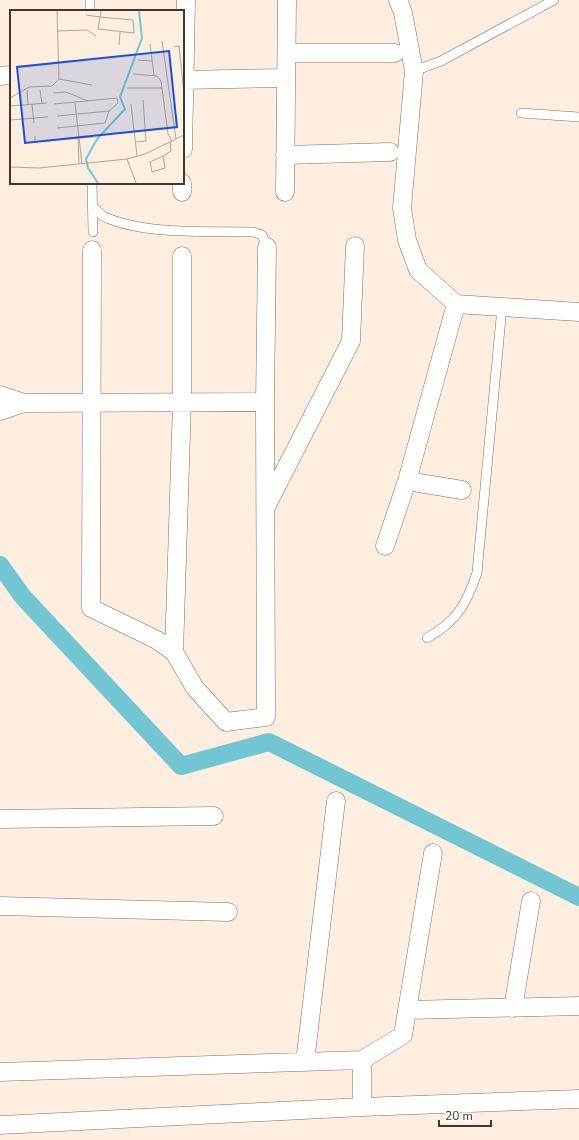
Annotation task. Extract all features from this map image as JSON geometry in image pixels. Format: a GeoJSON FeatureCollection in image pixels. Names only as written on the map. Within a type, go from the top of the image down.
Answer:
{"type":"FeatureCollection","features":[{"type":"Feature","properties":{"kind":"street"},"geometry":{"type":"LineString","coordinates":[[186,0],[184,80],[286,78]]}},
{"type":"Feature","properties":{"kind":"street"},"geometry":{"type":"LineString","coordinates":[[285,192],[287,0]]}},
{"type":"Feature","properties":{"kind":"street"},"geometry":{"type":"LineString","coordinates":[[398,0],[403,13],[414,71],[402,208],[407,240],[418,270],[456,304],[579,312]]}},
{"type":"Feature","properties":{"kind":"street"},"geometry":{"type":"LineString","coordinates":[[286,53],[394,52]]}},
{"type":"Feature","properties":{"kind":"street"},"geometry":{"type":"LineString","coordinates":[[0,76],[10,75]]}},
{"type":"Feature","properties":{"kind":"street"},"geometry":{"type":"LineString","coordinates":[[285,155],[390,152]]}},
{"type":"Feature","properties":{"kind":"street"},"geometry":{"type":"LineString","coordinates":[[92,250],[91,608],[157,640],[174,652],[195,688],[226,722],[266,717],[265,402],[267,246]]}},
{"type":"Feature","properties":{"kind":"street"},"geometry":{"type":"LineString","coordinates":[[266,507],[351,341],[355,246]]}},
{"type":"Feature","properties":{"kind":"street"},"geometry":{"type":"LineString","coordinates":[[174,652],[182,402],[182,256]]}},
{"type":"Feature","properties":{"kind":"street"},"geometry":{"type":"LineString","coordinates":[[385,546],[407,481],[456,304]]}},
{"type":"Feature","properties":{"kind":"street"},"geometry":{"type":"LineString","coordinates":[[0,394],[24,403]]}},
{"type":"Feature","properties":{"kind":"street"},"geometry":{"type":"LineString","coordinates":[[0,411],[24,403],[265,402]]}},
{"type":"Feature","properties":{"kind":"street"},"geometry":{"type":"LineString","coordinates":[[407,481],[462,490]]}},
{"type":"Feature","properties":{"kind":"street"},"geometry":{"type":"LineString","coordinates":[[305,1062],[336,801]]}},
{"type":"Feature","properties":{"kind":"street"},"geometry":{"type":"LineString","coordinates":[[0,819],[214,816]]}},
{"type":"Feature","properties":{"kind":"street"},"geometry":{"type":"LineString","coordinates":[[0,1072],[362,1060],[403,1035],[433,853]]}},
{"type":"Feature","properties":{"kind":"street"},"geometry":{"type":"LineString","coordinates":[[513,1008],[530,901]]}},
{"type":"Feature","properties":{"kind":"street"},"geometry":{"type":"LineString","coordinates":[[0,906],[228,912]]}},
{"type":"Feature","properties":{"kind":"street"},"geometry":{"type":"LineString","coordinates":[[407,1010],[579,1006]]}},
{"type":"Feature","properties":{"kind":"street"},"geometry":{"type":"LineString","coordinates":[[362,1060],[362,1107]]}},
{"type":"Feature","properties":{"kind":"street"},"geometry":{"type":"LineString","coordinates":[[0,1125],[362,1107],[579,1099]]}},
{"type":"Feature","properties":{"kind":"lane"},"geometry":{"type":"LineString","coordinates":[[414,71],[441,60],[554,0]]}},
{"type":"Feature","properties":{"kind":"lane"},"geometry":{"type":"LineString","coordinates":[[521,113],[579,117]]}},
{"type":"Feature","properties":{"kind":"lane"},"geometry":{"type":"LineString","coordinates":[[92,184],[93,232]]}},
{"type":"Feature","properties":{"kind":"lane"},"geometry":{"type":"LineString","coordinates":[[93,207],[106,218],[131,225],[178,230],[254,232],[262,235],[267,246]]}},
{"type":"Feature","properties":{"kind":"lane"},"geometry":{"type":"LineString","coordinates":[[427,638],[445,628],[461,609],[470,593],[477,573],[502,307]]}},
{"type":"Feature","properties":{"kind":"waterway"},"geometry":{"type":"LineString","coordinates":[[0,565],[23,597],[181,766],[269,742],[579,897]]}}]}
